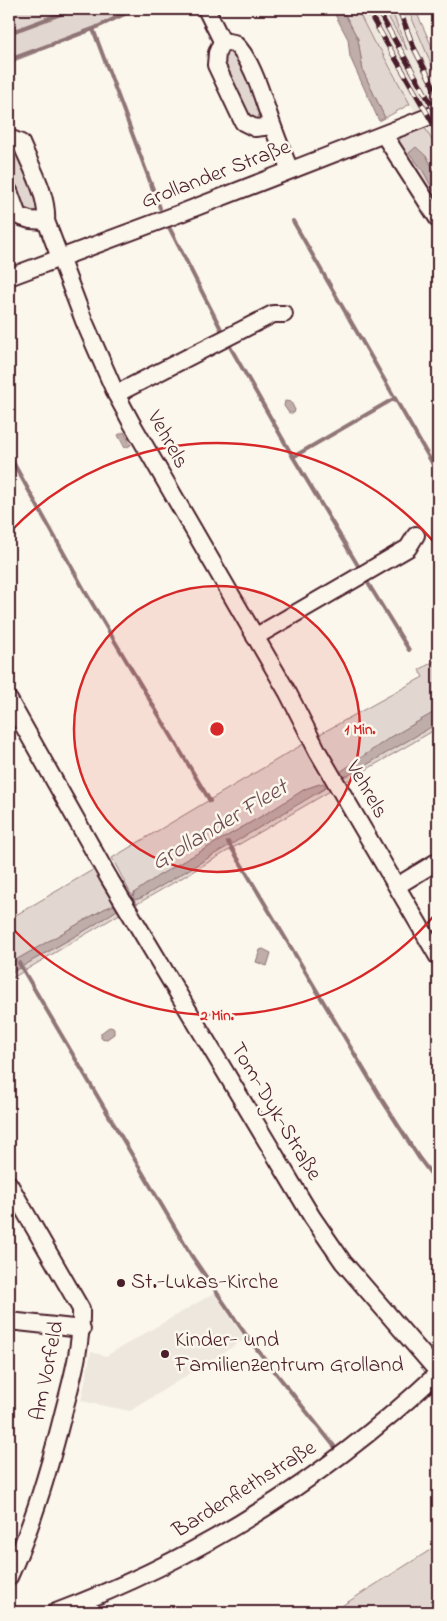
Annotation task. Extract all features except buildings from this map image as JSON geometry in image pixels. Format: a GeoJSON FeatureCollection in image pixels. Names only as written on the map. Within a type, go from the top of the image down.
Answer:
{"type":"FeatureCollection","features":[{"type":"Feature","properties":{"kind":"street"},"geometry":{"type":"LineString","coordinates":[[206,9],[222,41],[217,53],[216,65],[243,122],[255,128],[272,126]]}},
{"type":"Feature","properties":{"kind":"street"},"geometry":{"type":"LineString","coordinates":[[222,41],[234,42],[244,55],[268,109],[272,126],[290,170]]}},
{"type":"Feature","properties":{"kind":"street","name":"Grollander Straße"},"geometry":{"type":"LineString","coordinates":[[9,276],[438,113]]}},
{"type":"Feature","properties":{"kind":"street"},"geometry":{"type":"LineString","coordinates":[[384,135],[438,219]]}},
{"type":"Feature","properties":{"kind":"street","name":"Vehrels"},"geometry":{"type":"LineString","coordinates":[[9,138],[21,143],[44,199],[47,214],[46,221],[84,320],[116,394],[146,452],[288,693],[318,752],[438,957]]}},
{"type":"Feature","properties":{"kind":"street"},"geometry":{"type":"LineString","coordinates":[[9,191],[18,216],[30,220],[46,221]]}},
{"type":"Feature","properties":{"kind":"street","name":"Vehrels"},"geometry":{"type":"LineString","coordinates":[[116,394],[273,314],[284,314]]}},
{"type":"Feature","properties":{"kind":"street"},"geometry":{"type":"LineString","coordinates":[[255,637],[408,548],[416,536]]}},
{"type":"Feature","properties":{"kind":"street","name":"Tom-Dyk-Straße"},"geometry":{"type":"LineString","coordinates":[[9,700],[110,878],[312,1216],[343,1262],[438,1372]]}},
{"type":"Feature","properties":{"kind":"street"},"geometry":{"type":"LineString","coordinates":[[397,886],[438,861]]}},
{"type":"Feature","properties":{"kind":"street","name":"Am Vorfeld"},"geometry":{"type":"LineString","coordinates":[[9,1184],[81,1309],[82,1329],[77,1360],[38,1505],[9,1577]]}},
{"type":"Feature","properties":{"kind":"street"},"geometry":{"type":"LineString","coordinates":[[9,1321],[82,1329]]}},
{"type":"Feature","properties":{"kind":"street","name":"Bardenflethstraße"},"geometry":{"type":"LineString","coordinates":[[56,1612],[134,1580],[185,1556],[235,1527],[324,1468],[365,1437],[403,1406],[438,1372]]}},
{"type":"Feature","properties":{"kind":"shaded area"},"geometry":{"type":"Polygon","coordinates":[[[9,9],[139,9],[96,29],[9,63],[9,9]]]}},
{"type":"Feature","properties":{"kind":"shaded area"},"geometry":{"type":"Polygon","coordinates":[[[332,9],[342,9],[358,39],[363,71],[385,118],[379,121],[350,57],[348,39],[332,9]]]}},
{"type":"Feature","properties":{"kind":"shaded area"},"geometry":{"type":"Polygon","coordinates":[[[342,9],[357,9],[374,43],[380,49],[410,104],[385,118],[363,71],[358,39],[342,9]]]}},
{"type":"Feature","properties":{"kind":"shaded area"},"geometry":{"type":"Polygon","coordinates":[[[357,9],[384,9],[405,45],[391,9],[408,9],[438,80],[438,151],[380,49],[374,43],[357,9]]]}},
{"type":"Feature","properties":{"kind":"shaded area"},"geometry":{"type":"Polygon","coordinates":[[[384,9],[391,9],[407,50],[384,9]]]}},
{"type":"Feature","properties":{"kind":"shaded area"},"geometry":{"type":"Polygon","coordinates":[[[408,9],[415,9],[438,60],[438,80],[408,9]]]}},
{"type":"Feature","properties":{"kind":"shaded area"},"geometry":{"type":"Polygon","coordinates":[[[230,48],[238,51],[267,120],[253,124],[222,68],[224,51],[230,48]]]}},
{"type":"Feature","properties":{"kind":"shaded area"},"geometry":{"type":"Polygon","coordinates":[[[425,128],[438,151],[438,178],[427,157],[409,153],[432,185],[438,206],[423,179],[397,144],[402,136],[425,128]]]}},
{"type":"Feature","properties":{"kind":"shaded area"},"geometry":{"type":"Polygon","coordinates":[[[9,143],[16,144],[43,212],[34,216],[17,205],[9,181],[9,143]]]}},
{"type":"Feature","properties":{"kind":"shaded area"},"geometry":{"type":"Polygon","coordinates":[[[416,147],[427,157],[438,178],[438,199],[422,169],[409,153],[416,147]]]}},
{"type":"Feature","properties":{"kind":"shaded area"},"geometry":{"type":"Polygon","coordinates":[[[285,401],[291,402],[295,410],[294,413],[289,413],[284,406],[285,401]]]}},
{"type":"Feature","properties":{"kind":"shaded area"},"geometry":{"type":"Polygon","coordinates":[[[124,432],[131,445],[125,448],[118,435],[124,432]]]}},
{"type":"Feature","properties":{"kind":"shaded area"},"geometry":{"type":"Polygon","coordinates":[[[438,659],[438,710],[388,739],[340,773],[349,775],[437,723],[438,728],[345,782],[331,760],[320,734],[423,677],[419,670],[438,659]]]}},
{"type":"Feature","properties":{"kind":"shaded area"},"geometry":{"type":"Polygon","coordinates":[[[438,710],[438,723],[343,777],[340,772],[388,739],[438,710]]]}},
{"type":"Feature","properties":{"kind":"shaded area"},"geometry":{"type":"Polygon","coordinates":[[[305,743],[332,790],[137,904],[134,900],[141,898],[326,787],[319,784],[305,789],[158,876],[132,896],[112,858],[305,743]]]}},
{"type":"Feature","properties":{"kind":"shaded area"},"geometry":{"type":"Polygon","coordinates":[[[323,783],[326,787],[324,789],[141,898],[134,900],[134,893],[158,876],[305,789],[323,783]]]}},
{"type":"Feature","properties":{"kind":"shaded area"},"geometry":{"type":"Polygon","coordinates":[[[96,868],[116,904],[104,909],[9,964],[9,919],[96,868]]]}},
{"type":"Feature","properties":{"kind":"shaded area"},"geometry":{"type":"Polygon","coordinates":[[[116,904],[120,908],[91,927],[9,974],[9,964],[104,909],[116,904]]]}},
{"type":"Feature","properties":{"kind":"shaded area"},"geometry":{"type":"Polygon","coordinates":[[[120,908],[123,912],[9,980],[9,974],[91,927],[120,908]]]}},
{"type":"Feature","properties":{"kind":"shaded area"},"geometry":{"type":"Polygon","coordinates":[[[263,949],[271,953],[267,966],[256,962],[260,950],[263,949]]]}},
{"type":"Feature","properties":{"kind":"shaded area"},"geometry":{"type":"Polygon","coordinates":[[[109,1027],[114,1028],[114,1034],[107,1039],[101,1038],[101,1033],[109,1027]]]}},
{"type":"Feature","properties":{"kind":"shaded area","name":"Kinder- und Familienzentrum Grolland"},"geometry":{"type":"Polygon","coordinates":[[[214,1293],[245,1339],[130,1411],[81,1401],[91,1352],[106,1356],[214,1293]]]}},
{"type":"Feature","properties":{"kind":"shaded area"},"geometry":{"type":"Polygon","coordinates":[[[438,1545],[438,1612],[332,1612],[438,1545]]]}},
{"type":"Feature","properties":{"kind":"waterway"},"geometry":{"type":"LineString","coordinates":[[9,33],[74,9]]}},
{"type":"Feature","properties":{"kind":"waterway"},"geometry":{"type":"LineString","coordinates":[[9,60],[93,29],[134,9]]}},
{"type":"Feature","properties":{"kind":"waterway"},"geometry":{"type":"LineString","coordinates":[[93,29],[160,208]]}},
{"type":"Feature","properties":{"kind":"waterway"},"geometry":{"type":"LineString","coordinates":[[293,221],[438,473]]}},
{"type":"Feature","properties":{"kind":"waterway"},"geometry":{"type":"LineString","coordinates":[[170,229],[223,333]]}},
{"type":"Feature","properties":{"kind":"waterway"},"geometry":{"type":"LineString","coordinates":[[229,345],[360,569]]}},
{"type":"Feature","properties":{"kind":"waterway"},"geometry":{"type":"LineString","coordinates":[[293,457],[395,398]]}},
{"type":"Feature","properties":{"kind":"waterway"},"geometry":{"type":"LineString","coordinates":[[9,455],[86,593],[210,801]]}},
{"type":"Feature","properties":{"kind":"waterway"},"geometry":{"type":"LineString","coordinates":[[366,580],[409,650]]}},
{"type":"Feature","properties":{"kind":"waterway","name":"Grollander Fleet"},"geometry":{"type":"LineString","coordinates":[[228,842],[382,1100],[419,1158],[438,1183]]}},
{"type":"Feature","properties":{"kind":"waterway"},"geometry":{"type":"LineString","coordinates":[[19,963],[191,1255],[248,1338],[334,1446]]}},
{"type":"Feature","properties":{"kind":"railway"},"geometry":{"type":"LineString","coordinates":[[367,9],[438,132]]}},
{"type":"Feature","properties":{"kind":"railway"},"geometry":{"type":"LineString","coordinates":[[377,9],[438,116]]}},
{"type":"Feature","properties":{"kind":"railway"},"geometry":{"type":"LineString","coordinates":[[399,9],[413,46],[438,95]]}},
{"type":"Feature","properties":{"kind":"place","name":"St.-Lukas-Kirche"},"geometry":{"type":"Point","coordinates":[121,1283]}},
{"type":"Feature","properties":{"kind":"place","name":"Kinder- und Familienzentrum Grolland"},"geometry":{"type":"Point","coordinates":[165,1354]}}]}
